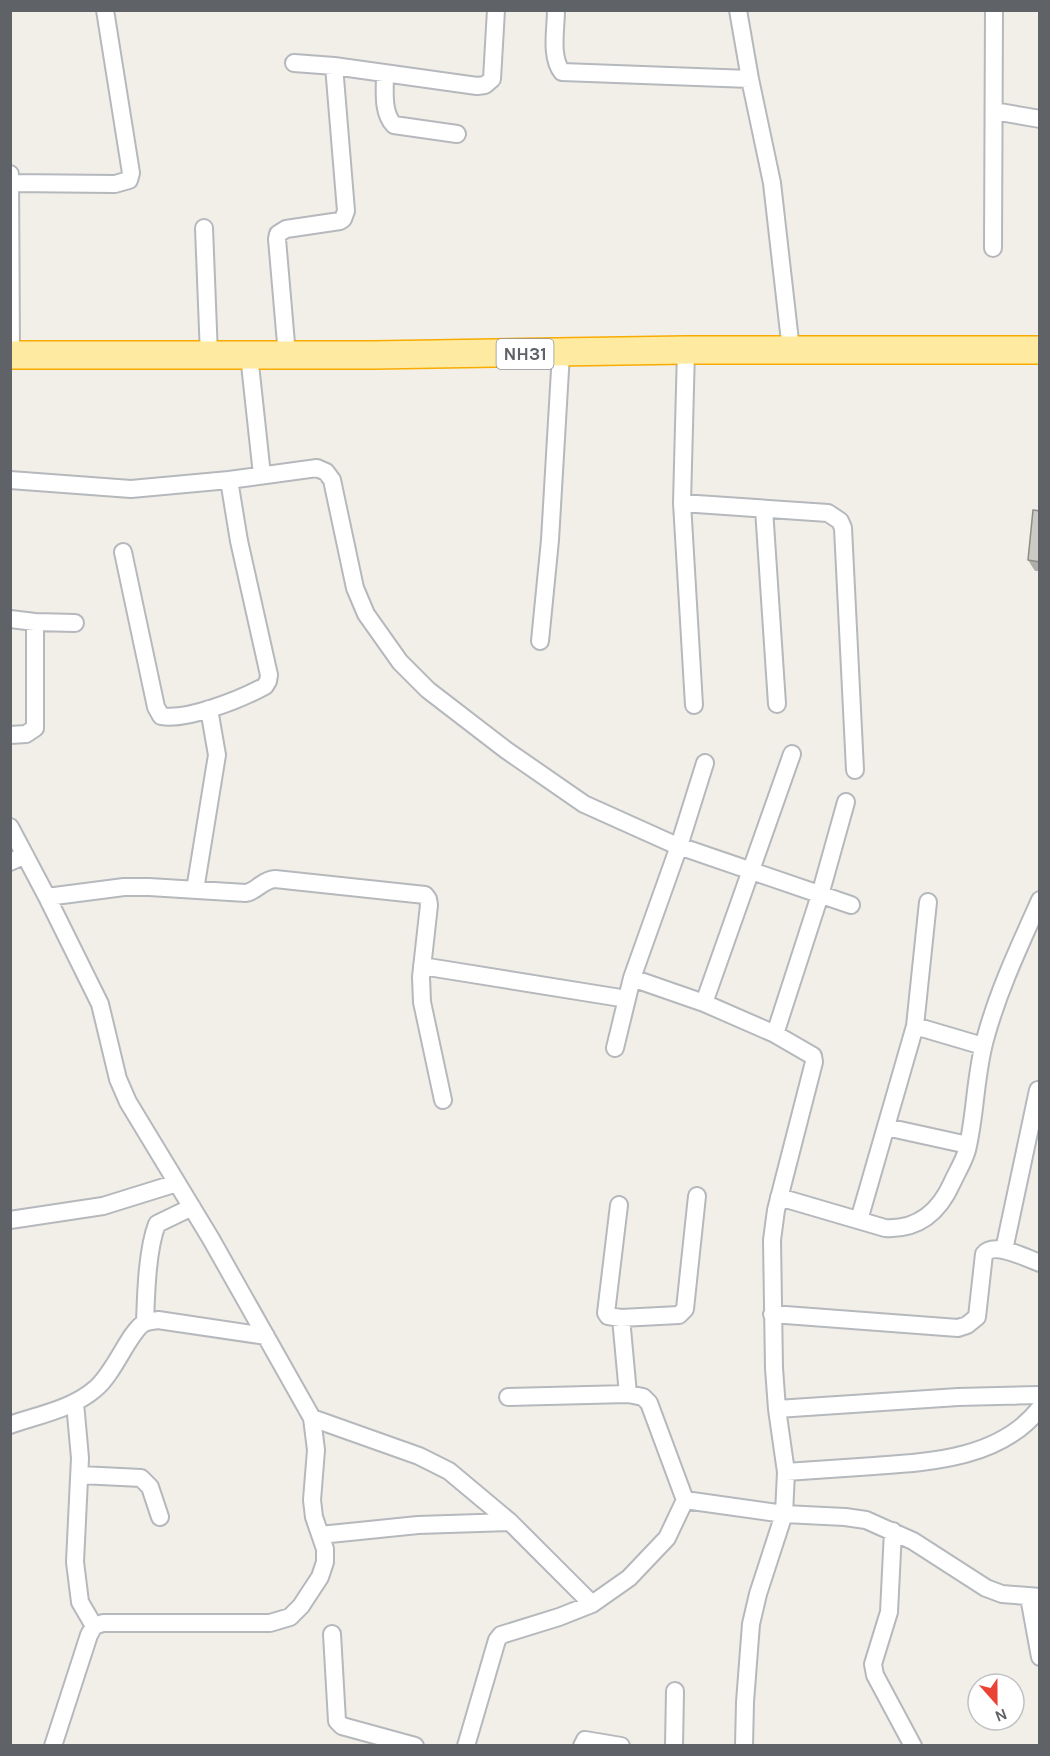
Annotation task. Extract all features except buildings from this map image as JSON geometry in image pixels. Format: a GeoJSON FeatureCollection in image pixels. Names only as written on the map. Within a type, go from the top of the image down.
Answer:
{"type":"FeatureCollection","features":[{"type":"Feature","properties":{"kind":"highway","name":"NH31"},"geometry":{"type":"LineString","coordinates":[[11,355],[1040,350]]}},
{"type":"Feature","properties":{"kind":"street"},"geometry":{"type":"LineString","coordinates":[[11,183],[115,184],[129,180],[131,173],[105,10]]}},
{"type":"Feature","properties":{"kind":"street"},"geometry":{"type":"LineString","coordinates":[[294,63],[334,66],[477,86],[492,79],[496,10]]}},
{"type":"Feature","properties":{"kind":"street"},"geometry":{"type":"LineString","coordinates":[[556,10],[555,57],[557,66],[562,72],[750,79]]}},
{"type":"Feature","properties":{"kind":"street"},"geometry":{"type":"LineString","coordinates":[[738,10],[772,183],[791,350]]}},
{"type":"Feature","properties":{"kind":"street"},"geometry":{"type":"LineString","coordinates":[[993,248],[994,10]]}},
{"type":"Feature","properties":{"kind":"street"},"geometry":{"type":"LineString","coordinates":[[287,355],[278,234],[286,229],[340,221],[346,211],[334,66]]}},
{"type":"Feature","properties":{"kind":"street"},"geometry":{"type":"LineString","coordinates":[[385,74],[386,111],[388,120],[394,125],[458,134]]}},
{"type":"Feature","properties":{"kind":"street"},"geometry":{"type":"LineString","coordinates":[[994,111],[1040,118]]}},
{"type":"Feature","properties":{"kind":"street"},"geometry":{"type":"LineString","coordinates":[[10,174],[11,355]]}},
{"type":"Feature","properties":{"kind":"street"},"geometry":{"type":"LineString","coordinates":[[204,228],[209,355]]}},
{"type":"Feature","properties":{"kind":"street"},"geometry":{"type":"LineString","coordinates":[[686,351],[682,503],[694,705]]}},
{"type":"Feature","properties":{"kind":"street"},"geometry":{"type":"LineString","coordinates":[[540,641],[550,540],[561,353]]}},
{"type":"Feature","properties":{"kind":"street"},"geometry":{"type":"LineString","coordinates":[[249,355],[262,475]]}},
{"type":"Feature","properties":{"kind":"street"},"geometry":{"type":"LineString","coordinates":[[10,480],[131,489],[229,480],[317,468],[326,472],[332,480],[355,588],[366,614],[399,662],[428,690],[506,750],[584,804],[680,846],[851,905]]}},
{"type":"Feature","properties":{"kind":"street"},"geometry":{"type":"LineString","coordinates":[[123,552],[156,706],[161,716],[182,717],[209,709],[265,686],[269,675],[239,541],[229,480]]}},
{"type":"Feature","properties":{"kind":"street"},"geometry":{"type":"LineString","coordinates":[[682,503],[828,513],[840,520],[843,528],[855,770]]}},
{"type":"Feature","properties":{"kind":"street"},"geometry":{"type":"LineString","coordinates":[[764,509],[777,704]]}},
{"type":"Feature","properties":{"kind":"street"},"geometry":{"type":"LineString","coordinates":[[10,619],[75,624]]}},
{"type":"Feature","properties":{"kind":"street"},"geometry":{"type":"LineString","coordinates":[[10,735],[27,734],[35,728],[35,622]]}},
{"type":"Feature","properties":{"kind":"street"},"geometry":{"type":"LineString","coordinates":[[195,890],[217,755],[209,709]]}},
{"type":"Feature","properties":{"kind":"street"},"geometry":{"type":"LineString","coordinates":[[704,1003],[792,754]]}},
{"type":"Feature","properties":{"kind":"street"},"geometry":{"type":"LineString","coordinates":[[615,1048],[632,978],[680,846],[705,763]]}},
{"type":"Feature","properties":{"kind":"street"},"geometry":{"type":"LineString","coordinates":[[776,1034],[820,895],[846,801]]}},
{"type":"Feature","properties":{"kind":"street"},"geometry":{"type":"LineString","coordinates":[[10,827],[18,858],[47,897],[100,1004],[118,1079],[128,1102],[192,1208],[312,1418],[316,1450],[312,1500],[314,1517],[325,1549],[325,1562],[320,1577],[301,1606],[290,1617],[270,1623],[103,1623],[94,1626],[89,1635],[53,1746]]}},
{"type":"Feature","properties":{"kind":"street"},"geometry":{"type":"LineString","coordinates":[[47,897],[124,887],[246,893],[251,892],[264,881],[275,879],[419,893],[428,899],[429,905],[422,966],[422,1002],[443,1100]]}},
{"type":"Feature","properties":{"kind":"street"},"geometry":{"type":"LineString","coordinates":[[780,1197],[885,1228],[900,1229],[932,1214],[944,1202],[968,1145],[983,1046],[995,1003],[1040,900]]}},
{"type":"Feature","properties":{"kind":"street"},"geometry":{"type":"LineString","coordinates":[[859,1220],[915,1026],[928,902]]}},
{"type":"Feature","properties":{"kind":"street"},"geometry":{"type":"LineString","coordinates":[[422,966],[627,999]]}},
{"type":"Feature","properties":{"kind":"street"},"geometry":{"type":"LineString","coordinates":[[632,978],[704,1003],[776,1034],[808,1052],[813,1056],[814,1062],[780,1197],[772,1240],[772,1314],[777,1409],[786,1472],[784,1515],[758,1594],[752,1624],[745,1701],[744,1746]]}},
{"type":"Feature","properties":{"kind":"street"},"geometry":{"type":"LineString","coordinates":[[915,1026],[983,1046]]}},
{"type":"Feature","properties":{"kind":"street"},"geometry":{"type":"LineString","coordinates":[[1004,1250],[1038,1090]]}},
{"type":"Feature","properties":{"kind":"street"},"geometry":{"type":"LineString","coordinates":[[886,1127],[968,1145]]}},
{"type":"Feature","properties":{"kind":"street"},"geometry":{"type":"LineString","coordinates":[[10,1220],[103,1206],[177,1183]]}},
{"type":"Feature","properties":{"kind":"street"},"geometry":{"type":"LineString","coordinates":[[619,1204],[605,1309],[608,1316],[679,1315],[685,1309],[698,1196]]}},
{"type":"Feature","properties":{"kind":"street"},"geometry":{"type":"LineString","coordinates":[[145,1323],[148,1279],[157,1224],[192,1208]]}},
{"type":"Feature","properties":{"kind":"street"},"geometry":{"type":"LineString","coordinates":[[772,1314],[958,1328],[974,1321],[977,1317],[984,1254],[992,1248],[1040,1263]]}},
{"type":"Feature","properties":{"kind":"street"},"geometry":{"type":"LineString","coordinates":[[621,1317],[628,1394]]}},
{"type":"Feature","properties":{"kind":"street"},"geometry":{"type":"LineString","coordinates":[[10,1425],[75,1403],[95,1389],[111,1373],[137,1330],[145,1323],[158,1320],[266,1336]]}},
{"type":"Feature","properties":{"kind":"street"},"geometry":{"type":"LineString","coordinates":[[466,1746],[497,1640],[501,1635],[592,1604],[629,1578],[667,1538],[685,1500],[649,1403],[643,1397],[628,1394],[507,1397]]}},
{"type":"Feature","properties":{"kind":"street"},"geometry":{"type":"LineString","coordinates":[[777,1409],[958,1397],[1040,1395]]}},
{"type":"Feature","properties":{"kind":"street"},"geometry":{"type":"LineString","coordinates":[[75,1403],[80,1474],[75,1562],[80,1602],[94,1626]]}},
{"type":"Feature","properties":{"kind":"street"},"geometry":{"type":"LineString","coordinates":[[786,1472],[926,1462],[963,1455],[1015,1432],[1029,1422],[1040,1408]]}},
{"type":"Feature","properties":{"kind":"street"},"geometry":{"type":"LineString","coordinates":[[312,1418],[419,1456],[449,1471],[510,1522],[592,1604]]}},
{"type":"Feature","properties":{"kind":"street"},"geometry":{"type":"LineString","coordinates":[[80,1474],[141,1478],[150,1487],[160,1517]]}},
{"type":"Feature","properties":{"kind":"street"},"geometry":{"type":"LineString","coordinates":[[685,1500],[784,1515],[855,1518],[893,1531],[986,1588],[1002,1594],[1034,1597],[1040,1658]]}},
{"type":"Feature","properties":{"kind":"street"},"geometry":{"type":"LineString","coordinates":[[320,1535],[418,1525],[510,1522]]}},
{"type":"Feature","properties":{"kind":"street"},"geometry":{"type":"LineString","coordinates":[[893,1531],[889,1612],[873,1664],[875,1675],[913,1746]]}},
{"type":"Feature","properties":{"kind":"street"},"geometry":{"type":"LineString","coordinates":[[332,1634],[337,1721],[342,1726],[381,1741],[415,1746]]}},
{"type":"Feature","properties":{"kind":"street"},"geometry":{"type":"LineString","coordinates":[[674,1746],[675,1691]]}},
{"type":"Feature","properties":{"kind":"street"},"geometry":{"type":"LineString","coordinates":[[582,1746],[585,1740],[621,1746]]}}]}
